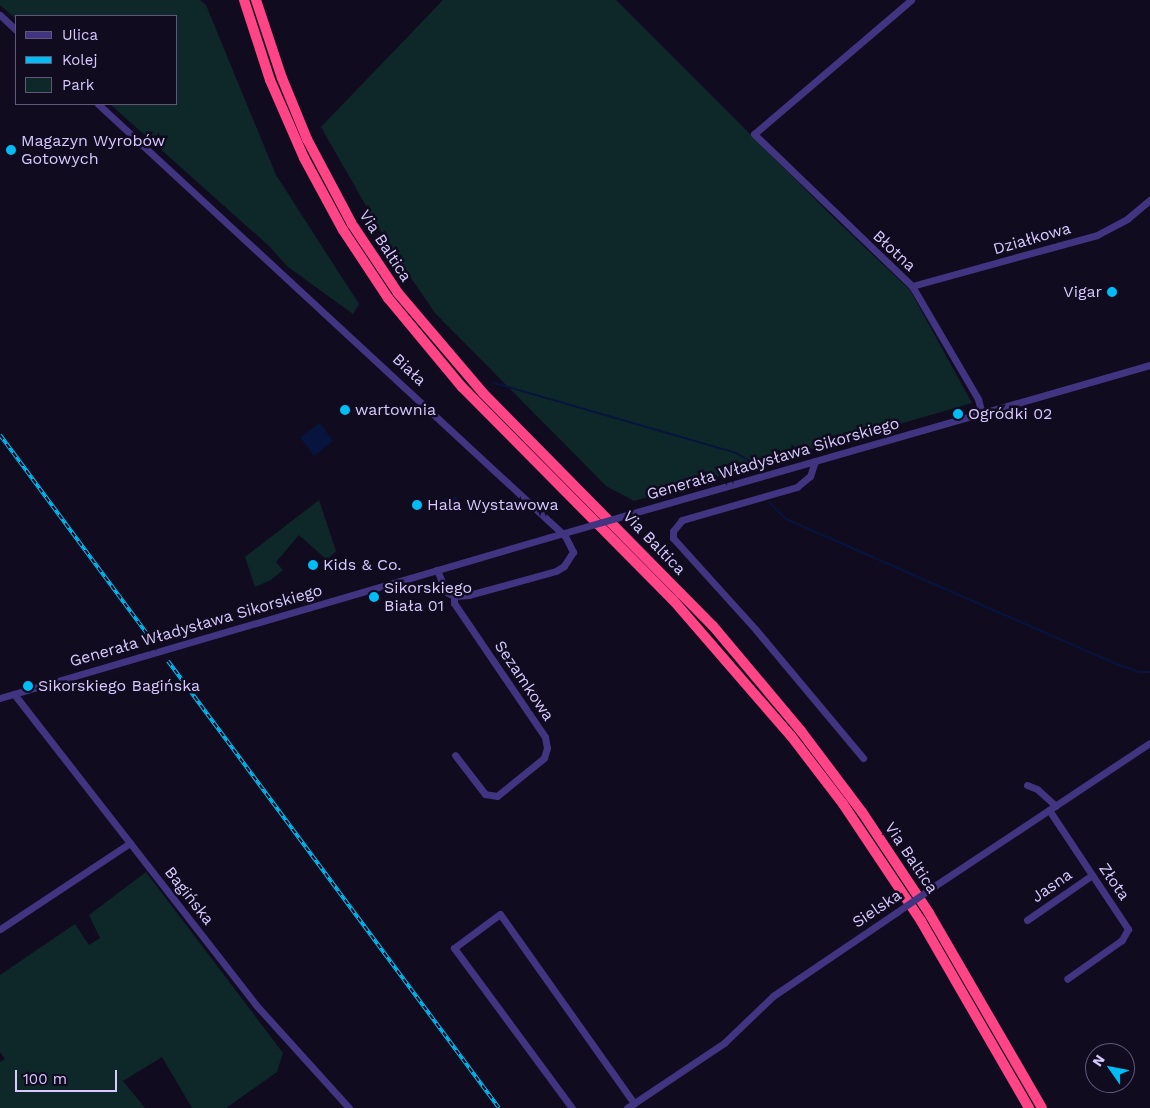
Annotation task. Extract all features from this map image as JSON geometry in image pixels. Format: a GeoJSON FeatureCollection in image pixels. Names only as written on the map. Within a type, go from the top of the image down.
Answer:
{"type":"FeatureCollection","features":[{"type":"Feature","properties":{"kind":"highway","name":"Via Baltica"},"geometry":{"type":"LineString","coordinates":[[244,0],[270,80],[304,158],[343,230],[382,290],[456,381],[673,600],[791,736],[843,804],[921,921],[1029,1108]]}},
{"type":"Feature","properties":{"kind":"highway","name":"Via Baltica"},"geometry":{"type":"LineString","coordinates":[[256,0],[282,78],[311,147],[352,224],[398,293],[456,365],[683,594],[796,725],[857,806],[924,905],[1042,1108]]}},
{"type":"Feature","properties":{"kind":"street","name":"Błotna"},"geometry":{"type":"LineString","coordinates":[[911,0],[754,134],[912,286],[978,399],[982,414]]}},
{"type":"Feature","properties":{"kind":"street"},"geometry":{"type":"LineString","coordinates":[[0,15],[15,29]]}},
{"type":"Feature","properties":{"kind":"street","name":"Biała"},"geometry":{"type":"LineString","coordinates":[[99,105],[371,354],[571,544],[570,559],[556,571],[487,591],[454,596]]}},
{"type":"Feature","properties":{"kind":"street","name":"Działkowa"},"geometry":{"type":"LineString","coordinates":[[912,286],[1097,235],[1127,219],[1150,200]]}},
{"type":"Feature","properties":{"kind":"street","name":"Generała Władysława Sikorskiego"},"geometry":{"type":"LineString","coordinates":[[0,698],[436,570],[1150,365]]}},
{"type":"Feature","properties":{"kind":"street"},"geometry":{"type":"LineString","coordinates":[[814,461],[810,476],[797,487],[682,520],[673,530],[673,538],[756,630],[862,758]]}},
{"type":"Feature","properties":{"kind":"street"},"geometry":{"type":"LineString","coordinates":[[436,570],[440,585],[454,596]]}},
{"type":"Feature","properties":{"kind":"street","name":"Sezamkowa"},"geometry":{"type":"LineString","coordinates":[[454,596],[454,603],[545,736],[547,748],[544,758],[497,796],[485,794],[455,755]]}},
{"type":"Feature","properties":{"kind":"street","name":"Bagińska"},"geometry":{"type":"LineString","coordinates":[[14,694],[256,1005],[349,1108]]}},
{"type":"Feature","properties":{"kind":"street","name":"Sielska"},"geometry":{"type":"LineString","coordinates":[[631,1106],[724,1043],[773,996],[933,887],[1150,744]]}},
{"type":"Feature","properties":{"kind":"street","name":"Złota"},"geometry":{"type":"LineString","coordinates":[[1027,785],[1037,789],[1052,808],[1092,875],[1128,929],[1122,940],[1067,980]]}},
{"type":"Feature","properties":{"kind":"street"},"geometry":{"type":"LineString","coordinates":[[0,929],[130,843]]}},
{"type":"Feature","properties":{"kind":"street","name":"Jasna"},"geometry":{"type":"LineString","coordinates":[[1027,920],[1092,875]]}},
{"type":"Feature","properties":{"kind":"street"},"geometry":{"type":"LineString","coordinates":[[572,1108],[454,948],[500,914],[631,1106]]}},
{"type":"Feature","properties":{"kind":"green space"},"geometry":{"type":"Polygon","coordinates":[[[0,0],[200,0],[206,5],[276,175],[359,304],[353,314],[288,267],[269,246],[111,105],[178,105],[178,15],[15,15],[15,18],[0,5],[0,0]]]}},
{"type":"Feature","properties":{"kind":"green space"},"geometry":{"type":"Polygon","coordinates":[[[443,0],[616,0],[834,218],[910,290],[972,403],[634,501],[606,486],[435,313],[389,246],[321,127],[443,0]]]}},
{"type":"Feature","properties":{"kind":"green space"},"geometry":{"type":"Polygon","coordinates":[[[319,500],[336,551],[327,560],[299,535],[276,562],[283,570],[271,580],[255,587],[245,557],[319,500]]]}},
{"type":"Feature","properties":{"kind":"green space"},"geometry":{"type":"Polygon","coordinates":[[[146,872],[283,1053],[277,1072],[226,1108],[192,1108],[162,1057],[123,1081],[145,1108],[0,1108],[0,1062],[5,1059],[0,1052],[0,975],[75,924],[89,945],[100,938],[89,915],[146,872]]]}},
{"type":"Feature","properties":{"kind":"water"},"geometry":{"type":"Polygon","coordinates":[[[320,423],[333,441],[314,456],[300,437],[320,423]]]}},
{"type":"Feature","properties":{"kind":"water"},"geometry":{"type":"Polygon","coordinates":[[[448,497],[457,497],[460,504],[442,506],[441,500],[448,497]]]}},
{"type":"Feature","properties":{"kind":"waterway"},"geometry":{"type":"LineString","coordinates":[[494,383],[736,453],[750,461]]}},
{"type":"Feature","properties":{"kind":"waterway"},"geometry":{"type":"LineString","coordinates":[[770,503],[786,519],[1119,665],[1139,672],[1150,672]]}},
{"type":"Feature","properties":{"kind":"railway"},"geometry":{"type":"LineString","coordinates":[[0,435],[150,638]]}},
{"type":"Feature","properties":{"kind":"railway"},"geometry":{"type":"LineString","coordinates":[[168,661],[499,1108]]}},
{"type":"Feature","properties":{"kind":"place","name":"Magazyn Wyrobów Gotowych"},"geometry":{"type":"Point","coordinates":[11,150]}},
{"type":"Feature","properties":{"kind":"place","name":"Vigar"},"geometry":{"type":"Point","coordinates":[1112,292]}},
{"type":"Feature","properties":{"kind":"place","name":"wartownia"},"geometry":{"type":"Point","coordinates":[345,410]}},
{"type":"Feature","properties":{"kind":"place","name":"Ogródki 02"},"geometry":{"type":"Point","coordinates":[958,414]}},
{"type":"Feature","properties":{"kind":"place","name":"Hala Wystawowa"},"geometry":{"type":"Point","coordinates":[417,505]}},
{"type":"Feature","properties":{"kind":"place","name":"Kids & Co."},"geometry":{"type":"Point","coordinates":[313,565]}},
{"type":"Feature","properties":{"kind":"place","name":"Sikorskiego Biała 01"},"geometry":{"type":"Point","coordinates":[374,597]}},
{"type":"Feature","properties":{"kind":"place","name":"Sikorskiego Bagińska"},"geometry":{"type":"Point","coordinates":[28,686]}}]}
